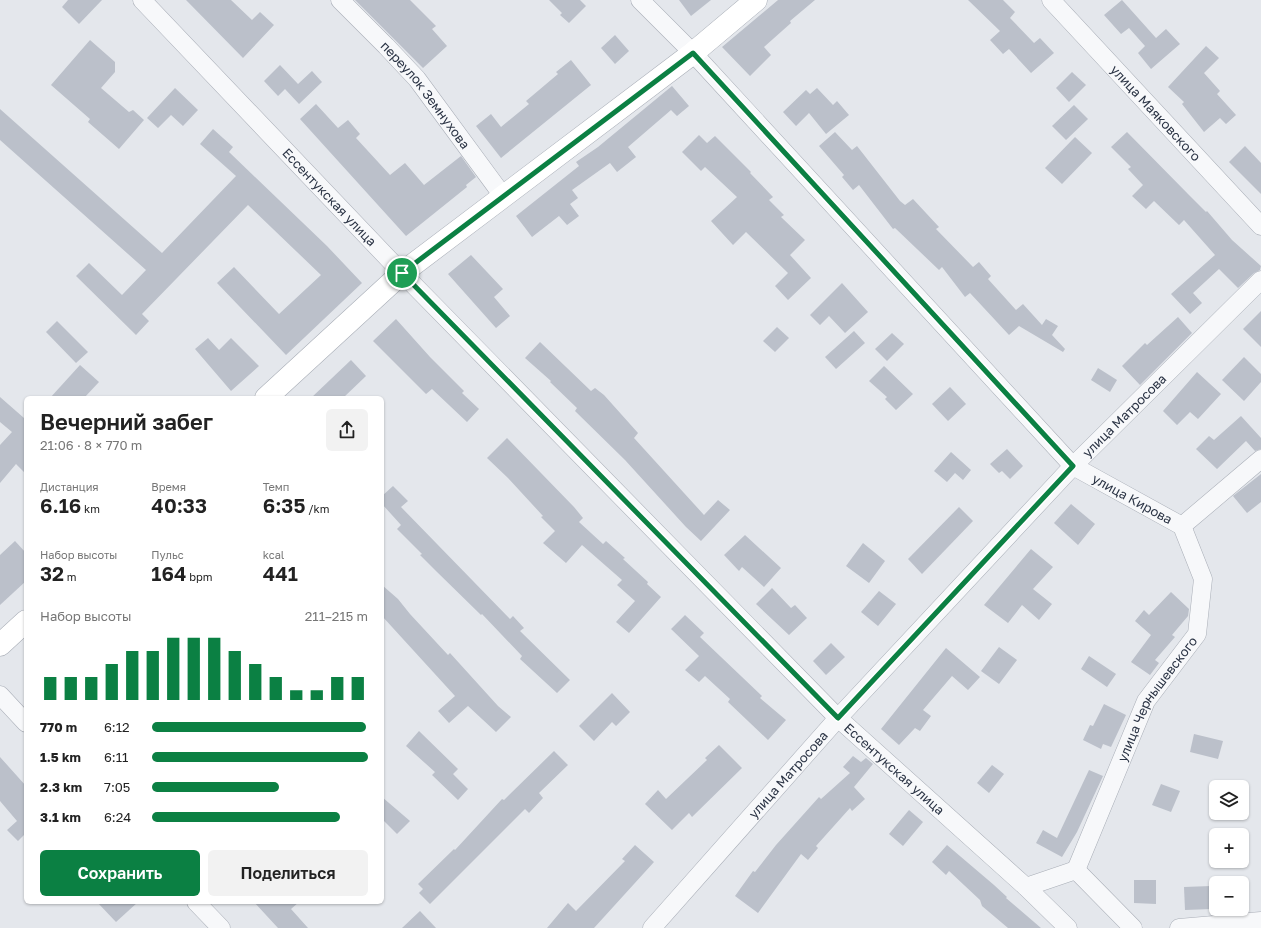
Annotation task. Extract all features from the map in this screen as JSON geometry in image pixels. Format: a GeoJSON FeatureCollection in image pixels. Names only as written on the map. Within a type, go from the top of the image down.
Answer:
{"type":"FeatureCollection","features":[{"type":"Feature","properties":{"kind":"street","name":"Ессентукская улица"},"geometry":{"type":"LineString","coordinates":[[142,0],[402,273],[838,718],[1026,887],[1068,928]]}},
{"type":"Feature","properties":{"kind":"street","name":"переулок Земнухова"},"geometry":{"type":"LineString","coordinates":[[340,0],[417,79],[504,196]]}},
{"type":"Feature","properties":{"kind":"street","name":"улица Кирова"},"geometry":{"type":"LineString","coordinates":[[640,0],[693,53],[1073,466],[1182,526]]}},
{"type":"Feature","properties":{"kind":"street"},"geometry":{"type":"LineString","coordinates":[[268,396],[402,273],[693,53],[756,0]]}},
{"type":"Feature","properties":{"kind":"street","name":"улица Маяковского"},"geometry":{"type":"LineString","coordinates":[[1051,0],[1261,226]]}},
{"type":"Feature","properties":{"kind":"street","name":"улица Матросова"},"geometry":{"type":"LineString","coordinates":[[652,928],[838,718],[1073,466],[1261,280]]}},
{"type":"Feature","properties":{"kind":"street"},"geometry":{"type":"LineString","coordinates":[[1182,526],[1261,459]]}},
{"type":"Feature","properties":{"kind":"street","name":"улица Чернышевского"},"geometry":{"type":"LineString","coordinates":[[1076,870],[1146,701],[1197,634],[1203,579],[1182,526]]}},
{"type":"Feature","properties":{"kind":"street"},"geometry":{"type":"LineString","coordinates":[[0,645],[24,623]]}},
{"type":"Feature","properties":{"kind":"street"},"geometry":{"type":"LineString","coordinates":[[0,695],[24,720]]}},
{"type":"Feature","properties":{"kind":"street"},"geometry":{"type":"LineString","coordinates":[[1026,887],[1076,870],[1133,928]]}},
{"type":"Feature","properties":{"kind":"street"},"geometry":{"type":"LineString","coordinates":[[198,904],[221,928]]}},
{"type":"Feature","properties":{"kind":"street"},"geometry":{"type":"LineString","coordinates":[[1179,928],[1261,921]]}},
{"type":"Feature","properties":{"kind":"building"},"geometry":{"type":"Polygon","coordinates":[[[68,0],[102,0],[79,24],[62,7],[68,0]]]}},
{"type":"Feature","properties":{"kind":"building"},"geometry":{"type":"Polygon","coordinates":[[[186,0],[231,0],[252,20],[260,12],[274,25],[243,58],[186,0]]]}},
{"type":"Feature","properties":{"kind":"building"},"geometry":{"type":"Polygon","coordinates":[[[355,0],[410,0],[436,26],[432,29],[447,46],[423,68],[355,0]]]}},
{"type":"Feature","properties":{"kind":"building"},"geometry":{"type":"Polygon","coordinates":[[[549,0],[580,0],[586,6],[569,23],[560,15],[562,13],[549,0]]]}},
{"type":"Feature","properties":{"kind":"building"},"geometry":{"type":"Polygon","coordinates":[[[679,0],[711,0],[691,16],[679,0]]]}},
{"type":"Feature","properties":{"kind":"building"},"geometry":{"type":"Polygon","coordinates":[[[778,0],[815,0],[790,21],[791,23],[764,47],[771,55],[750,76],[722,47],[778,0]]]}},
{"type":"Feature","properties":{"kind":"building"},"geometry":{"type":"Polygon","coordinates":[[[968,0],[1003,0],[1015,12],[1010,18],[1034,43],[1040,38],[1054,53],[1031,73],[1009,49],[1003,54],[990,40],[1000,31],[968,0]]]}},
{"type":"Feature","properties":{"kind":"building"},"geometry":{"type":"Polygon","coordinates":[[[1122,0],[1156,38],[1166,29],[1180,44],[1151,69],[1138,53],[1145,46],[1129,28],[1121,34],[1104,15],[1122,0]]]}},
{"type":"Feature","properties":{"kind":"building"},"geometry":{"type":"Polygon","coordinates":[[[615,35],[629,51],[615,64],[601,48],[615,35]]]}},
{"type":"Feature","properties":{"kind":"building"},"geometry":{"type":"Polygon","coordinates":[[[90,40],[115,62],[115,72],[101,88],[129,112],[133,110],[144,120],[119,149],[88,122],[90,119],[51,85],[90,40]]]}},
{"type":"Feature","properties":{"kind":"building"},"geometry":{"type":"Polygon","coordinates":[[[1206,46],[1219,58],[1204,73],[1220,91],[1217,94],[1236,115],[1226,124],[1220,118],[1204,132],[1182,104],[1184,102],[1168,87],[1206,46]]]}},
{"type":"Feature","properties":{"kind":"building"},"geometry":{"type":"Polygon","coordinates":[[[571,60],[591,85],[501,158],[476,126],[491,114],[501,127],[529,104],[526,101],[558,74],[556,72],[571,60]]]}},
{"type":"Feature","properties":{"kind":"building"},"geometry":{"type":"Polygon","coordinates":[[[280,65],[298,84],[312,71],[322,82],[299,104],[285,89],[278,96],[264,81],[280,65]]]}},
{"type":"Feature","properties":{"kind":"building"},"geometry":{"type":"Polygon","coordinates":[[[1072,72],[1086,85],[1069,102],[1056,88],[1072,72]]]}},
{"type":"Feature","properties":{"kind":"building"},"geometry":{"type":"Polygon","coordinates":[[[672,86],[689,106],[677,116],[671,110],[628,147],[636,157],[617,172],[610,163],[572,190],[578,198],[570,204],[579,216],[567,225],[559,216],[532,237],[516,216],[579,166],[576,162],[598,147],[672,86]]]}},
{"type":"Feature","properties":{"kind":"building"},"geometry":{"type":"Polygon","coordinates":[[[175,88],[198,110],[183,126],[171,115],[158,128],[147,118],[175,88]]]}},
{"type":"Feature","properties":{"kind":"building"},"geometry":{"type":"Polygon","coordinates":[[[817,88],[833,105],[837,101],[849,115],[826,134],[809,113],[796,126],[783,112],[806,90],[810,94],[817,88]]]}},
{"type":"Feature","properties":{"kind":"building"},"geometry":{"type":"Polygon","coordinates":[[[316,104],[338,128],[348,120],[360,134],[356,138],[390,175],[405,163],[424,185],[461,156],[476,177],[466,185],[467,187],[406,236],[300,119],[316,104]]]}},
{"type":"Feature","properties":{"kind":"building"},"geometry":{"type":"Polygon","coordinates":[[[1074,105],[1088,119],[1066,140],[1052,126],[1074,105]]]}},
{"type":"Feature","properties":{"kind":"building"},"geometry":{"type":"Polygon","coordinates":[[[0,109],[162,253],[236,176],[200,144],[213,129],[233,147],[229,152],[327,246],[362,283],[286,355],[217,283],[234,267],[279,314],[321,275],[248,205],[142,314],[149,321],[136,335],[76,276],[89,263],[122,295],[146,270],[0,140],[0,109]]]}},
{"type":"Feature","properties":{"kind":"building"},"geometry":{"type":"Polygon","coordinates":[[[835,132],[852,150],[857,146],[900,201],[905,205],[913,199],[939,227],[936,229],[973,267],[979,262],[991,276],[988,279],[1016,310],[1023,304],[1042,325],[1046,319],[1058,326],[1052,335],[1065,349],[1063,352],[1019,326],[1009,335],[970,293],[965,297],[942,267],[939,270],[895,228],[893,229],[859,185],[853,190],[842,177],[844,175],[819,146],[835,132]]]}},
{"type":"Feature","properties":{"kind":"building"},"geometry":{"type":"Polygon","coordinates":[[[1127,132],[1206,212],[1207,211],[1232,240],[1261,266],[1260,270],[1254,273],[1238,288],[1219,269],[1193,293],[1202,303],[1190,314],[1171,294],[1215,255],[1184,220],[1179,225],[1154,201],[1146,209],[1132,196],[1143,185],[1128,169],[1131,167],[1111,147],[1127,132]]]}},
{"type":"Feature","properties":{"kind":"building"},"geometry":{"type":"Polygon","coordinates":[[[699,135],[707,143],[715,136],[751,172],[750,173],[773,197],[769,200],[784,215],[781,217],[805,240],[790,255],[811,278],[788,300],[775,286],[788,273],[746,232],[733,245],[711,221],[737,197],[705,167],[701,171],[682,152],[699,135]]]}},
{"type":"Feature","properties":{"kind":"building"},"geometry":{"type":"Polygon","coordinates":[[[1075,137],[1092,153],[1062,184],[1045,168],[1075,137]]]}},
{"type":"Feature","properties":{"kind":"building"},"geometry":{"type":"Polygon","coordinates":[[[1245,146],[1261,163],[1261,194],[1229,162],[1245,146]]]}},
{"type":"Feature","properties":{"kind":"building"},"geometry":{"type":"Polygon","coordinates":[[[471,255],[503,289],[494,297],[510,316],[496,328],[448,274],[471,255]]]}},
{"type":"Feature","properties":{"kind":"building"},"geometry":{"type":"Polygon","coordinates":[[[842,283],[868,312],[845,333],[829,316],[820,325],[810,315],[842,283]]]}},
{"type":"Feature","properties":{"kind":"building"},"geometry":{"type":"Polygon","coordinates":[[[1261,311],[1261,347],[1243,329],[1261,311]]]}},
{"type":"Feature","properties":{"kind":"building"},"geometry":{"type":"Polygon","coordinates":[[[1178,317],[1192,333],[1140,385],[1122,366],[1145,343],[1147,345],[1178,317]]]}},
{"type":"Feature","properties":{"kind":"building"},"geometry":{"type":"Polygon","coordinates":[[[396,319],[430,357],[464,391],[462,393],[479,409],[467,422],[432,389],[426,394],[373,341],[396,319]]]}},
{"type":"Feature","properties":{"kind":"building"},"geometry":{"type":"Polygon","coordinates":[[[57,321],[88,352],[76,363],[46,332],[57,321]]]}},
{"type":"Feature","properties":{"kind":"building"},"geometry":{"type":"Polygon","coordinates":[[[777,327],[789,338],[775,352],[763,341],[777,327]]]}},
{"type":"Feature","properties":{"kind":"building"},"geometry":{"type":"Polygon","coordinates":[[[854,331],[865,343],[836,369],[825,357],[854,331]]]}},
{"type":"Feature","properties":{"kind":"building"},"geometry":{"type":"Polygon","coordinates":[[[892,333],[904,344],[887,361],[875,349],[892,333]]]}},
{"type":"Feature","properties":{"kind":"building"},"geometry":{"type":"Polygon","coordinates":[[[208,338],[219,350],[231,338],[259,366],[231,391],[195,349],[208,338]]]}},
{"type":"Feature","properties":{"kind":"building"},"geometry":{"type":"Polygon","coordinates":[[[540,342],[591,391],[595,388],[604,395],[638,433],[634,438],[704,515],[718,500],[730,510],[701,541],[686,527],[625,460],[575,411],[577,408],[550,382],[551,381],[525,358],[540,342]]]}},
{"type":"Feature","properties":{"kind":"building"},"geometry":{"type":"Polygon","coordinates":[[[1244,357],[1261,374],[1261,382],[1244,401],[1222,380],[1244,357]]]}},
{"type":"Feature","properties":{"kind":"building"},"geometry":{"type":"Polygon","coordinates":[[[351,360],[366,376],[345,396],[313,396],[351,360]]]}},
{"type":"Feature","properties":{"kind":"building"},"geometry":{"type":"Polygon","coordinates":[[[80,365],[99,382],[86,396],[52,396],[80,365]]]}},
{"type":"Feature","properties":{"kind":"building"},"geometry":{"type":"Polygon","coordinates":[[[884,366],[913,394],[896,410],[885,399],[887,397],[869,381],[884,366]]]}},
{"type":"Feature","properties":{"kind":"building"},"geometry":{"type":"Polygon","coordinates":[[[1098,368],[1117,380],[1110,392],[1091,380],[1098,368]]]}},
{"type":"Feature","properties":{"kind":"building"},"geometry":{"type":"Polygon","coordinates":[[[1197,372],[1221,394],[1198,419],[1190,412],[1177,425],[1163,411],[1197,372]]]}},
{"type":"Feature","properties":{"kind":"building"},"geometry":{"type":"Polygon","coordinates":[[[950,387],[966,404],[948,421],[932,404],[950,387]]]}},
{"type":"Feature","properties":{"kind":"building"},"geometry":{"type":"Polygon","coordinates":[[[0,397],[24,418],[24,472],[16,464],[0,483],[0,445],[12,432],[0,422],[0,397]]]}},
{"type":"Feature","properties":{"kind":"building"},"geometry":{"type":"Polygon","coordinates":[[[1241,416],[1261,438],[1261,449],[1255,451],[1246,441],[1217,469],[1196,449],[1209,436],[1214,440],[1241,416]]]}},
{"type":"Feature","properties":{"kind":"building"},"geometry":{"type":"Polygon","coordinates":[[[507,438],[574,507],[583,518],[579,522],[603,544],[606,541],[625,558],[623,559],[648,582],[647,584],[661,597],[629,633],[616,622],[635,601],[617,585],[622,580],[582,545],[566,563],[543,543],[555,531],[508,478],[487,458],[507,438]]]}},
{"type":"Feature","properties":{"kind":"building"},"geometry":{"type":"Polygon","coordinates":[[[1007,449],[1023,466],[1010,479],[1002,471],[999,473],[990,464],[1007,449]]]}},
{"type":"Feature","properties":{"kind":"building"},"geometry":{"type":"Polygon","coordinates":[[[951,452],[971,470],[963,480],[955,473],[947,482],[934,471],[951,452]]]}},
{"type":"Feature","properties":{"kind":"building"},"geometry":{"type":"Polygon","coordinates":[[[1261,474],[1261,502],[1247,513],[1233,496],[1261,474]]]}},
{"type":"Feature","properties":{"kind":"building"},"geometry":{"type":"Polygon","coordinates":[[[393,486],[408,501],[401,507],[510,619],[513,616],[524,628],[520,631],[570,680],[557,693],[520,659],[522,656],[482,614],[481,615],[420,555],[422,554],[397,529],[401,525],[384,506],[384,494],[393,486]]]}},
{"type":"Feature","properties":{"kind":"building"},"geometry":{"type":"Polygon","coordinates":[[[1071,504],[1095,524],[1078,545],[1054,523],[1071,504]]]}},
{"type":"Feature","properties":{"kind":"building"},"geometry":{"type":"Polygon","coordinates":[[[959,507],[973,521],[922,574],[908,559],[959,507]]]}},
{"type":"Feature","properties":{"kind":"building"},"geometry":{"type":"Polygon","coordinates":[[[745,535],[781,568],[764,587],[742,567],[739,571],[724,555],[745,535]]]}},
{"type":"Feature","properties":{"kind":"building"},"geometry":{"type":"Polygon","coordinates":[[[15,541],[24,551],[24,583],[0,605],[0,555],[15,541]]]}},
{"type":"Feature","properties":{"kind":"building"},"geometry":{"type":"Polygon","coordinates":[[[863,543],[885,561],[869,583],[846,566],[863,543]]]}},
{"type":"Feature","properties":{"kind":"building"},"geometry":{"type":"Polygon","coordinates":[[[1031,549],[1053,567],[1033,589],[1052,604],[1039,620],[1022,605],[1008,623],[984,605],[1031,549]]]}},
{"type":"Feature","properties":{"kind":"building"},"geometry":{"type":"Polygon","coordinates":[[[384,587],[398,599],[448,655],[450,653],[498,706],[511,717],[496,732],[468,706],[449,723],[438,711],[455,696],[384,618],[384,587]]]}},
{"type":"Feature","properties":{"kind":"building"},"geometry":{"type":"Polygon","coordinates":[[[772,588],[791,608],[795,605],[807,618],[789,635],[756,604],[772,588]]]}},
{"type":"Feature","properties":{"kind":"building"},"geometry":{"type":"Polygon","coordinates":[[[879,591],[896,604],[878,626],[861,612],[879,591]]]}},
{"type":"Feature","properties":{"kind":"building"},"geometry":{"type":"Polygon","coordinates":[[[1171,592],[1189,609],[1188,616],[1172,635],[1175,637],[1155,660],[1159,663],[1150,675],[1131,662],[1151,635],[1135,621],[1144,610],[1149,615],[1171,592]]]}},
{"type":"Feature","properties":{"kind":"building"},"geometry":{"type":"Polygon","coordinates":[[[685,615],[704,633],[700,637],[762,696],[760,698],[786,720],[768,740],[728,702],[730,699],[705,676],[699,682],[685,670],[699,656],[671,629],[685,615]]]}},
{"type":"Feature","properties":{"kind":"building"},"geometry":{"type":"Polygon","coordinates":[[[831,643],[845,657],[826,675],[813,661],[831,643]]]}},
{"type":"Feature","properties":{"kind":"building"},"geometry":{"type":"Polygon","coordinates":[[[999,647],[1017,660],[999,684],[981,671],[999,647]]]}},
{"type":"Feature","properties":{"kind":"building"},"geometry":{"type":"Polygon","coordinates":[[[946,648],[980,677],[968,690],[952,676],[923,710],[931,716],[920,731],[915,728],[899,745],[881,729],[946,648]]]}},
{"type":"Feature","properties":{"kind":"building"},"geometry":{"type":"Polygon","coordinates":[[[1089,656],[1116,674],[1107,687],[1081,669],[1089,656]]]}},
{"type":"Feature","properties":{"kind":"building"},"geometry":{"type":"Polygon","coordinates":[[[612,693],[630,712],[616,726],[612,722],[594,741],[579,726],[612,693]]]}},
{"type":"Feature","properties":{"kind":"building"},"geometry":{"type":"Polygon","coordinates":[[[1104,704],[1126,715],[1111,747],[1103,744],[1101,749],[1083,740],[1090,725],[1093,726],[1104,704]]]}},
{"type":"Feature","properties":{"kind":"building"},"geometry":{"type":"Polygon","coordinates":[[[419,731],[458,769],[453,774],[468,789],[458,800],[432,775],[435,772],[406,746],[419,731]]]}},
{"type":"Feature","properties":{"kind":"building"},"geometry":{"type":"Polygon","coordinates":[[[1194,734],[1223,741],[1218,759],[1190,752],[1194,734]]]}},
{"type":"Feature","properties":{"kind":"building"},"geometry":{"type":"Polygon","coordinates":[[[719,745],[742,768],[692,817],[689,813],[672,830],[645,804],[658,790],[666,799],[707,760],[705,758],[719,745]]]}},
{"type":"Feature","properties":{"kind":"building"},"geometry":{"type":"Polygon","coordinates":[[[554,751],[568,765],[539,793],[543,798],[529,813],[525,809],[430,904],[419,893],[423,889],[418,884],[454,849],[455,850],[502,799],[504,800],[554,751]]]}},
{"type":"Feature","properties":{"kind":"building"},"geometry":{"type":"Polygon","coordinates":[[[853,756],[861,762],[866,758],[873,764],[854,787],[865,799],[852,811],[850,808],[816,846],[818,848],[808,860],[801,854],[758,913],[735,896],[753,871],[755,872],[776,845],[819,797],[821,799],[850,773],[843,767],[853,756]]]}},
{"type":"Feature","properties":{"kind":"building"},"geometry":{"type":"Polygon","coordinates":[[[0,757],[24,784],[24,835],[18,841],[7,830],[17,821],[0,801],[0,757]]]}},
{"type":"Feature","properties":{"kind":"building"},"geometry":{"type":"Polygon","coordinates":[[[992,765],[1004,774],[989,793],[977,783],[992,765]]]}},
{"type":"Feature","properties":{"kind":"building"},"geometry":{"type":"Polygon","coordinates":[[[1089,770],[1103,776],[1077,832],[1062,857],[1036,843],[1043,830],[1057,838],[1089,770]]]}},
{"type":"Feature","properties":{"kind":"building"},"geometry":{"type":"Polygon","coordinates":[[[1161,784],[1180,791],[1171,812],[1152,805],[1161,784]]]}},
{"type":"Feature","properties":{"kind":"building"},"geometry":{"type":"Polygon","coordinates":[[[384,799],[410,821],[397,834],[384,821],[384,799]]]}},
{"type":"Feature","properties":{"kind":"building"},"geometry":{"type":"Polygon","coordinates":[[[909,810],[923,822],[903,846],[889,834],[909,810]]]}},
{"type":"Feature","properties":{"kind":"building"},"geometry":{"type":"Polygon","coordinates":[[[635,845],[654,862],[594,928],[547,928],[568,903],[576,911],[625,861],[622,859],[635,845]]]}},
{"type":"Feature","properties":{"kind":"building"},"geometry":{"type":"Polygon","coordinates":[[[947,845],[1041,928],[1008,928],[982,906],[980,900],[949,871],[946,875],[932,862],[947,845]]]}},
{"type":"Feature","properties":{"kind":"building"},"geometry":{"type":"Polygon","coordinates":[[[1134,880],[1156,880],[1156,904],[1134,903],[1134,880]]]}},
{"type":"Feature","properties":{"kind":"building"},"geometry":{"type":"Polygon","coordinates":[[[1209,886],[1209,909],[1185,910],[1184,887],[1209,886]]]}},
{"type":"Feature","properties":{"kind":"building"},"geometry":{"type":"Polygon","coordinates":[[[99,904],[136,904],[116,922],[99,904]]]}},
{"type":"Feature","properties":{"kind":"building"},"geometry":{"type":"Polygon","coordinates":[[[256,904],[297,904],[291,909],[308,928],[278,928],[256,904]]]}},
{"type":"Feature","properties":{"kind":"building"},"geometry":{"type":"Polygon","coordinates":[[[420,911],[436,928],[402,928],[420,911]]]}},
{"type":"Feature","properties":{"kind":"route"},"geometry":{"type":"LineString","coordinates":[[693,53],[1073,466],[838,718],[402,273],[693,53]]}}]}
